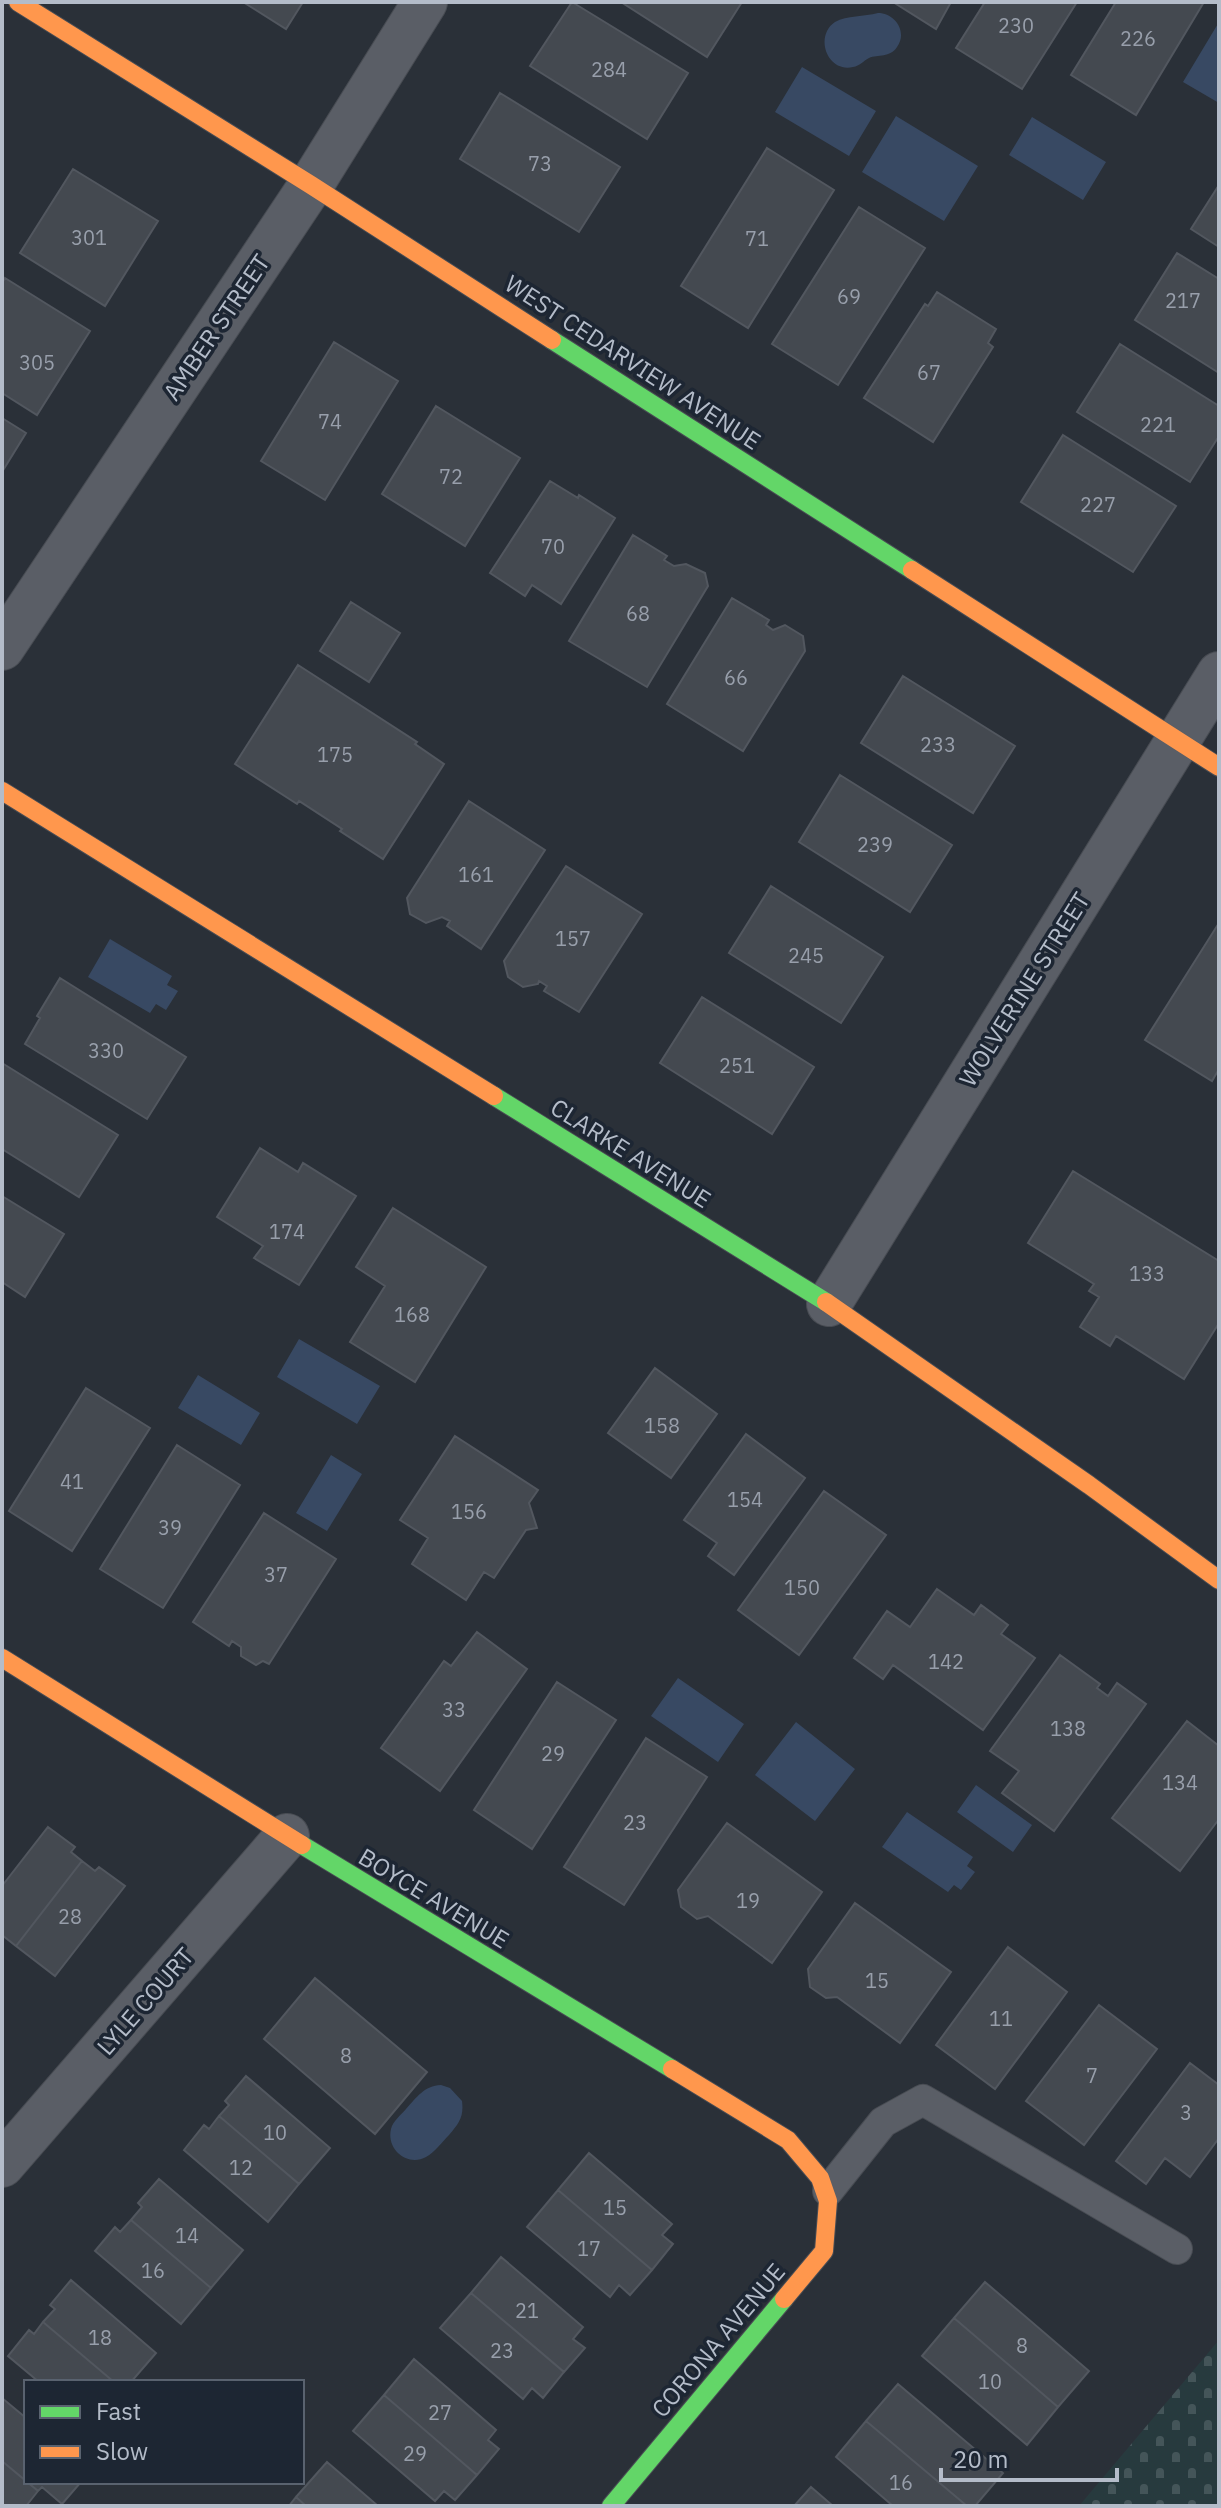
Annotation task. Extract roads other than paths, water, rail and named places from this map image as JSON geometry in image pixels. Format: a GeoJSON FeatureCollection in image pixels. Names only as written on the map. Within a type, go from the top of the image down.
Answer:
{"type":"FeatureCollection","features":[{"type":"Feature","properties":{"kind":"street","name":"WEST CEDARVIEW AVENUE"},"geometry":{"type":"LineString","coordinates":[[18,2],[311,185],[1219,767]]}},
{"type":"Feature","properties":{"kind":"street","name":"AMBER STREET"},"geometry":{"type":"LineString","coordinates":[[2,648],[311,185],[425,2]]}},
{"type":"Feature","properties":{"kind":"street","name":"WOLVERINE STREET"},"geometry":{"type":"LineString","coordinates":[[829,1304],[1219,674]]}},
{"type":"Feature","properties":{"kind":"street","name":"CLARKE AVENUE"},"geometry":{"type":"LineString","coordinates":[[2,791],[829,1304],[1089,1485],[1219,1580]]}},
{"type":"Feature","properties":{"kind":"street","name":"BOYCE AVENUE"},"geometry":{"type":"LineString","coordinates":[[2,1658],[287,1836],[788,2140],[813,2166],[828,2191]]}},
{"type":"Feature","properties":{"kind":"street","name":"LYLE COURT"},"geometry":{"type":"LineString","coordinates":[[2,2165],[287,1836]]}},
{"type":"Feature","properties":{"kind":"street","name":"CORONA AVENUE"},"geometry":{"type":"LineString","coordinates":[[611,2506],[824,2251],[830,2221],[828,2191]]}},
{"type":"Feature","properties":{"kind":"lane"},"geometry":{"type":"LineString","coordinates":[[828,2191],[883,2122],[923,2100],[1177,2249]]}},
{"type":"Feature","properties":{"kind":"water"},"geometry":{"type":"Polygon","coordinates":[[[878,13],[890,16],[898,24],[901,35],[894,50],[853,67],[844,67],[830,59],[826,52],[825,36],[835,22],[878,13]]]}},
{"type":"Feature","properties":{"kind":"water"},"geometry":{"type":"Polygon","coordinates":[[[1219,22],[1219,103],[1183,82],[1219,22]]]}},
{"type":"Feature","properties":{"kind":"water"},"geometry":{"type":"Polygon","coordinates":[[[802,67],[876,111],[849,156],[775,112],[802,67]]]}},
{"type":"Feature","properties":{"kind":"water"},"geometry":{"type":"Polygon","coordinates":[[[896,116],[978,166],[944,221],[862,172],[896,116]]]}},
{"type":"Feature","properties":{"kind":"water"},"geometry":{"type":"Polygon","coordinates":[[[1032,117],[1106,162],[1083,200],[1009,155],[1032,117]]]}},
{"type":"Feature","properties":{"kind":"water"},"geometry":{"type":"Polygon","coordinates":[[[110,939],[172,976],[167,985],[178,991],[166,1010],[156,1004],[150,1013],[88,977],[110,939]]]}},
{"type":"Feature","properties":{"kind":"water"},"geometry":{"type":"Polygon","coordinates":[[[299,1339],[380,1386],[357,1424],[277,1377],[299,1339]]]}},
{"type":"Feature","properties":{"kind":"water"},"geometry":{"type":"Polygon","coordinates":[[[198,1375],[260,1413],[241,1445],[178,1408],[198,1375]]]}},
{"type":"Feature","properties":{"kind":"water"},"geometry":{"type":"Polygon","coordinates":[[[331,1455],[362,1474],[327,1531],[296,1513],[331,1455]]]}},
{"type":"Feature","properties":{"kind":"water"},"geometry":{"type":"Polygon","coordinates":[[[678,1678],[744,1724],[718,1762],[651,1716],[678,1678]]]}},
{"type":"Feature","properties":{"kind":"water"},"geometry":{"type":"Polygon","coordinates":[[[796,1722],[855,1769],[815,1821],[755,1775],[796,1722]]]}},
{"type":"Feature","properties":{"kind":"water"},"geometry":{"type":"Polygon","coordinates":[[[976,1785],[1032,1825],[1013,1852],[957,1812],[976,1785]]]}},
{"type":"Feature","properties":{"kind":"water"},"geometry":{"type":"Polygon","coordinates":[[[907,1812],[973,1857],[967,1866],[975,1872],[961,1890],[954,1885],[948,1892],[882,1847],[907,1812]]]}},
{"type":"Feature","properties":{"kind":"water"},"geometry":{"type":"Polygon","coordinates":[[[441,2085],[450,2088],[462,2101],[456,2127],[435,2150],[419,2160],[400,2155],[390,2137],[392,2126],[421,2093],[441,2085]]]}}]}
